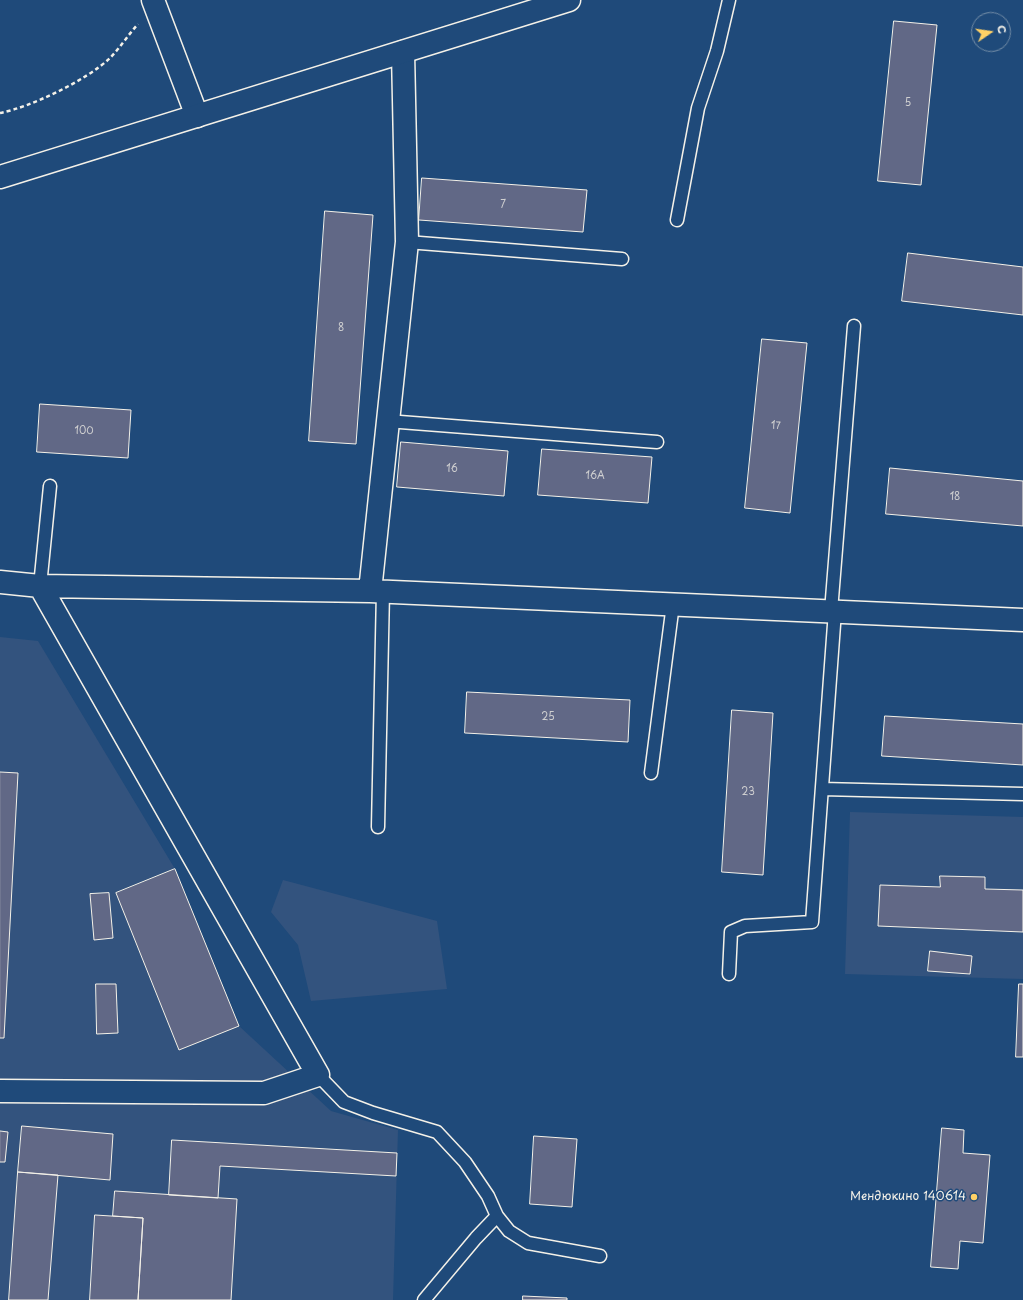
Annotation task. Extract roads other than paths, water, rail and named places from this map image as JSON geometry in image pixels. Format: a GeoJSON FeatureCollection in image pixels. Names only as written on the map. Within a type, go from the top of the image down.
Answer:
{"type":"FeatureCollection","features":[{"type":"Feature","properties":{"kind":"street"},"geometry":{"type":"LineString","coordinates":[[0,177],[569,0]]}},
{"type":"Feature","properties":{"kind":"street"},"geometry":{"type":"LineString","coordinates":[[158,1],[197,116]]}},
{"type":"Feature","properties":{"kind":"street"},"geometry":{"type":"LineString","coordinates":[[376,591],[386,421],[407,242],[403,52]]}},
{"type":"Feature","properties":{"kind":"street"},"geometry":{"type":"LineString","coordinates":[[0,582],[40,586],[376,591],[1023,620]]}},
{"type":"Feature","properties":{"kind":"street"},"geometry":{"type":"LineString","coordinates":[[0,1091],[264,1094],[318,1074],[40,586]]}},
{"type":"Feature","properties":{"kind":"lane"},"geometry":{"type":"LineString","coordinates":[[678,220],[698,108],[716,51],[729,0]]}},
{"type":"Feature","properties":{"kind":"lane"},"geometry":{"type":"LineString","coordinates":[[407,242],[622,259]]}},
{"type":"Feature","properties":{"kind":"lane"},"geometry":{"type":"LineString","coordinates":[[729,974],[731,932],[745,926],[812,922],[854,326]]}},
{"type":"Feature","properties":{"kind":"lane"},"geometry":{"type":"LineString","coordinates":[[386,421],[657,442]]}},
{"type":"Feature","properties":{"kind":"lane"},"geometry":{"type":"LineString","coordinates":[[40,586],[50,486]]}},
{"type":"Feature","properties":{"kind":"lane"},"geometry":{"type":"LineString","coordinates":[[376,591],[378,827]]}},
{"type":"Feature","properties":{"kind":"lane"},"geometry":{"type":"LineString","coordinates":[[651,773],[673,604]]}},
{"type":"Feature","properties":{"kind":"lane"},"geometry":{"type":"LineString","coordinates":[[822,789],[1023,794]]}},
{"type":"Feature","properties":{"kind":"lane"},"geometry":{"type":"LineString","coordinates":[[318,1074],[344,1102],[373,1113],[437,1132],[465,1162],[488,1196],[497,1216],[509,1231],[528,1243],[600,1256]]}},
{"type":"Feature","properties":{"kind":"lane"},"geometry":{"type":"LineString","coordinates":[[424,1300],[476,1238],[497,1216]]}},
{"type":"Feature","properties":{"kind":"place","name":"Мендюкино 140614"},"geometry":{"type":"Point","coordinates":[974,1197]}}]}
